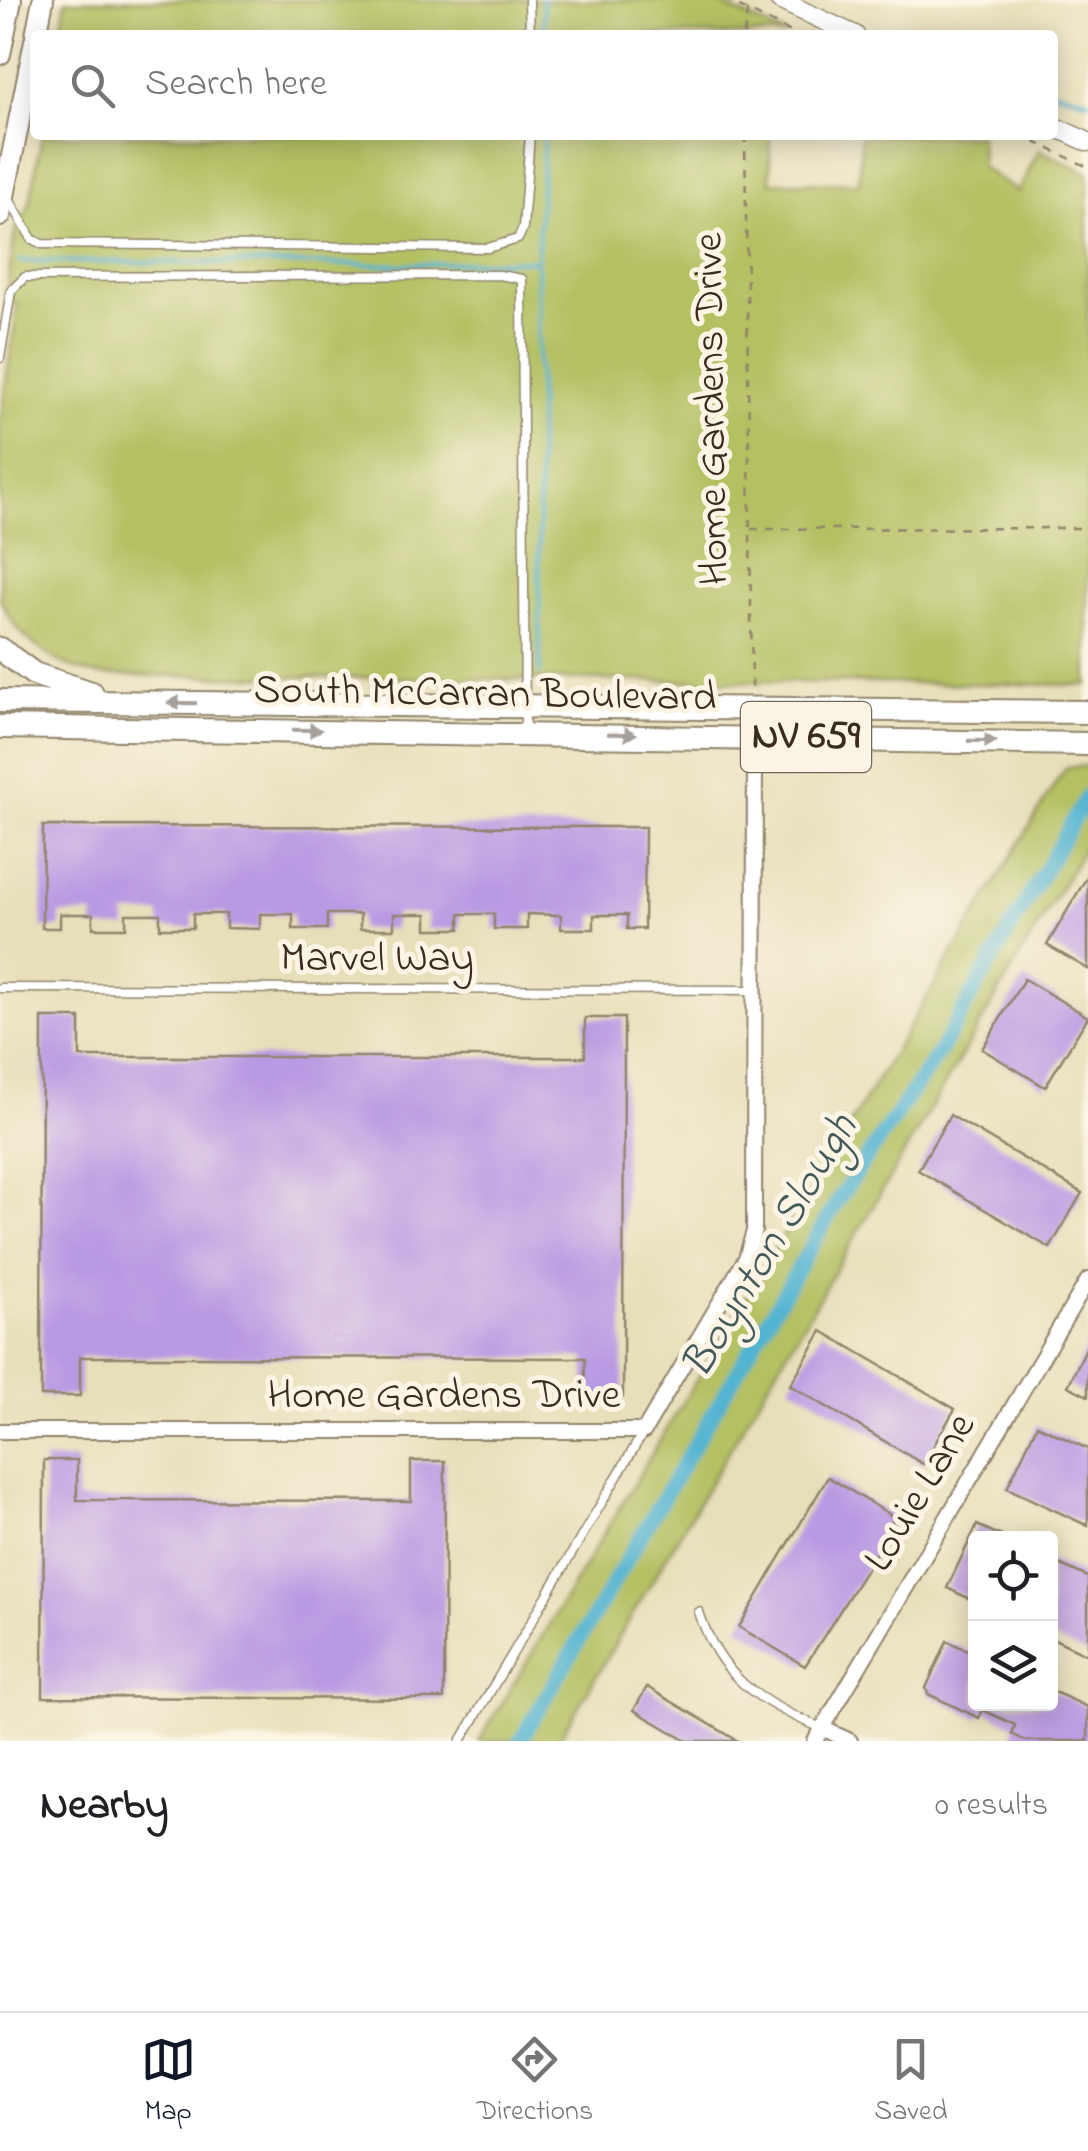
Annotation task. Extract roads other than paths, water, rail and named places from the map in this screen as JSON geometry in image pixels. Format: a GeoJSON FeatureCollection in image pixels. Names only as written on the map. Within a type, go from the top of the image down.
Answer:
{"type":"FeatureCollection","features":[{"type":"Feature","properties":{"kind":"main road"},"geometry":{"type":"LineString","coordinates":[[0,54],[11,0]]}},
{"type":"Feature","properties":{"kind":"main road"},"geometry":{"type":"LineString","coordinates":[[37,30],[43,0]]}},
{"type":"Feature","properties":{"kind":"main road"},"geometry":{"type":"LineString","coordinates":[[0,216],[30,68]]}},
{"type":"Feature","properties":{"kind":"main road"},"geometry":{"type":"LineString","coordinates":[[0,649],[34,674],[55,683],[134,702]]}},
{"type":"Feature","properties":{"kind":"main road","name":"South McCarran Boulevard"},"geometry":{"type":"LineString","coordinates":[[0,701],[1088,712]]}},
{"type":"Feature","properties":{"kind":"main road"},"geometry":{"type":"LineString","coordinates":[[755,736],[784,722],[931,723],[1014,712]]}},
{"type":"Feature","properties":{"kind":"main road","name":"South McCarran Boulevard"},"geometry":{"type":"LineString","coordinates":[[0,727],[1088,744]]}},
{"type":"Feature","properties":{"kind":"main road"},"geometry":{"type":"LineString","coordinates":[[0,740],[27,727]]}},
{"type":"Feature","properties":{"kind":"street"},"geometry":{"type":"LineString","coordinates":[[780,0],[844,30]]}},
{"type":"Feature","properties":{"kind":"street"},"geometry":{"type":"LineString","coordinates":[[1058,128],[1088,142]]}},
{"type":"Feature","properties":{"kind":"street","name":"Home Gardens Drive"},"geometry":{"type":"LineString","coordinates":[[0,1430],[644,1431],[753,1239],[755,736]]}},
{"type":"Feature","properties":{"kind":"street","name":"Louie Lane"},"geometry":{"type":"LineString","coordinates":[[819,1734],[1088,1280]]}},
{"type":"Feature","properties":{"kind":"street"},"geometry":{"type":"LineString","coordinates":[[819,1734],[850,1741]]}},
{"type":"Feature","properties":{"kind":"lane"},"geometry":{"type":"LineString","coordinates":[[530,0],[530,30]]}},
{"type":"Feature","properties":{"kind":"lane"},"geometry":{"type":"LineString","coordinates":[[5,192],[32,239],[42,244],[488,248],[518,239],[530,140]]}},
{"type":"Feature","properties":{"kind":"lane"},"geometry":{"type":"LineString","coordinates":[[0,358],[11,291],[25,278],[499,275],[522,279],[525,735]]}},
{"type":"Feature","properties":{"kind":"lane","name":"Marvel Way"},"geometry":{"type":"LineString","coordinates":[[0,988],[755,990]]}},
{"type":"Feature","properties":{"kind":"lane"},"geometry":{"type":"LineString","coordinates":[[461,1741],[644,1431]]}},
{"type":"Feature","properties":{"kind":"lane"},"geometry":{"type":"LineString","coordinates":[[699,1612],[721,1660],[740,1684],[819,1734]]}},
{"type":"Feature","properties":{"kind":"waterway"},"geometry":{"type":"LineString","coordinates":[[543,0],[544,30]]}},
{"type":"Feature","properties":{"kind":"waterway"},"geometry":{"type":"LineString","coordinates":[[1058,92],[1088,100]]}},
{"type":"Feature","properties":{"kind":"waterway"},"geometry":{"type":"LineString","coordinates":[[540,673],[537,260],[544,140]]}},
{"type":"Feature","properties":{"kind":"waterway"},"geometry":{"type":"LineString","coordinates":[[20,261],[398,265],[535,260]]}},
{"type":"Feature","properties":{"kind":"waterway","name":"Boynton Slough"},"geometry":{"type":"LineString","coordinates":[[520,1741],[840,1197],[939,1052],[1088,795]]}}]}
